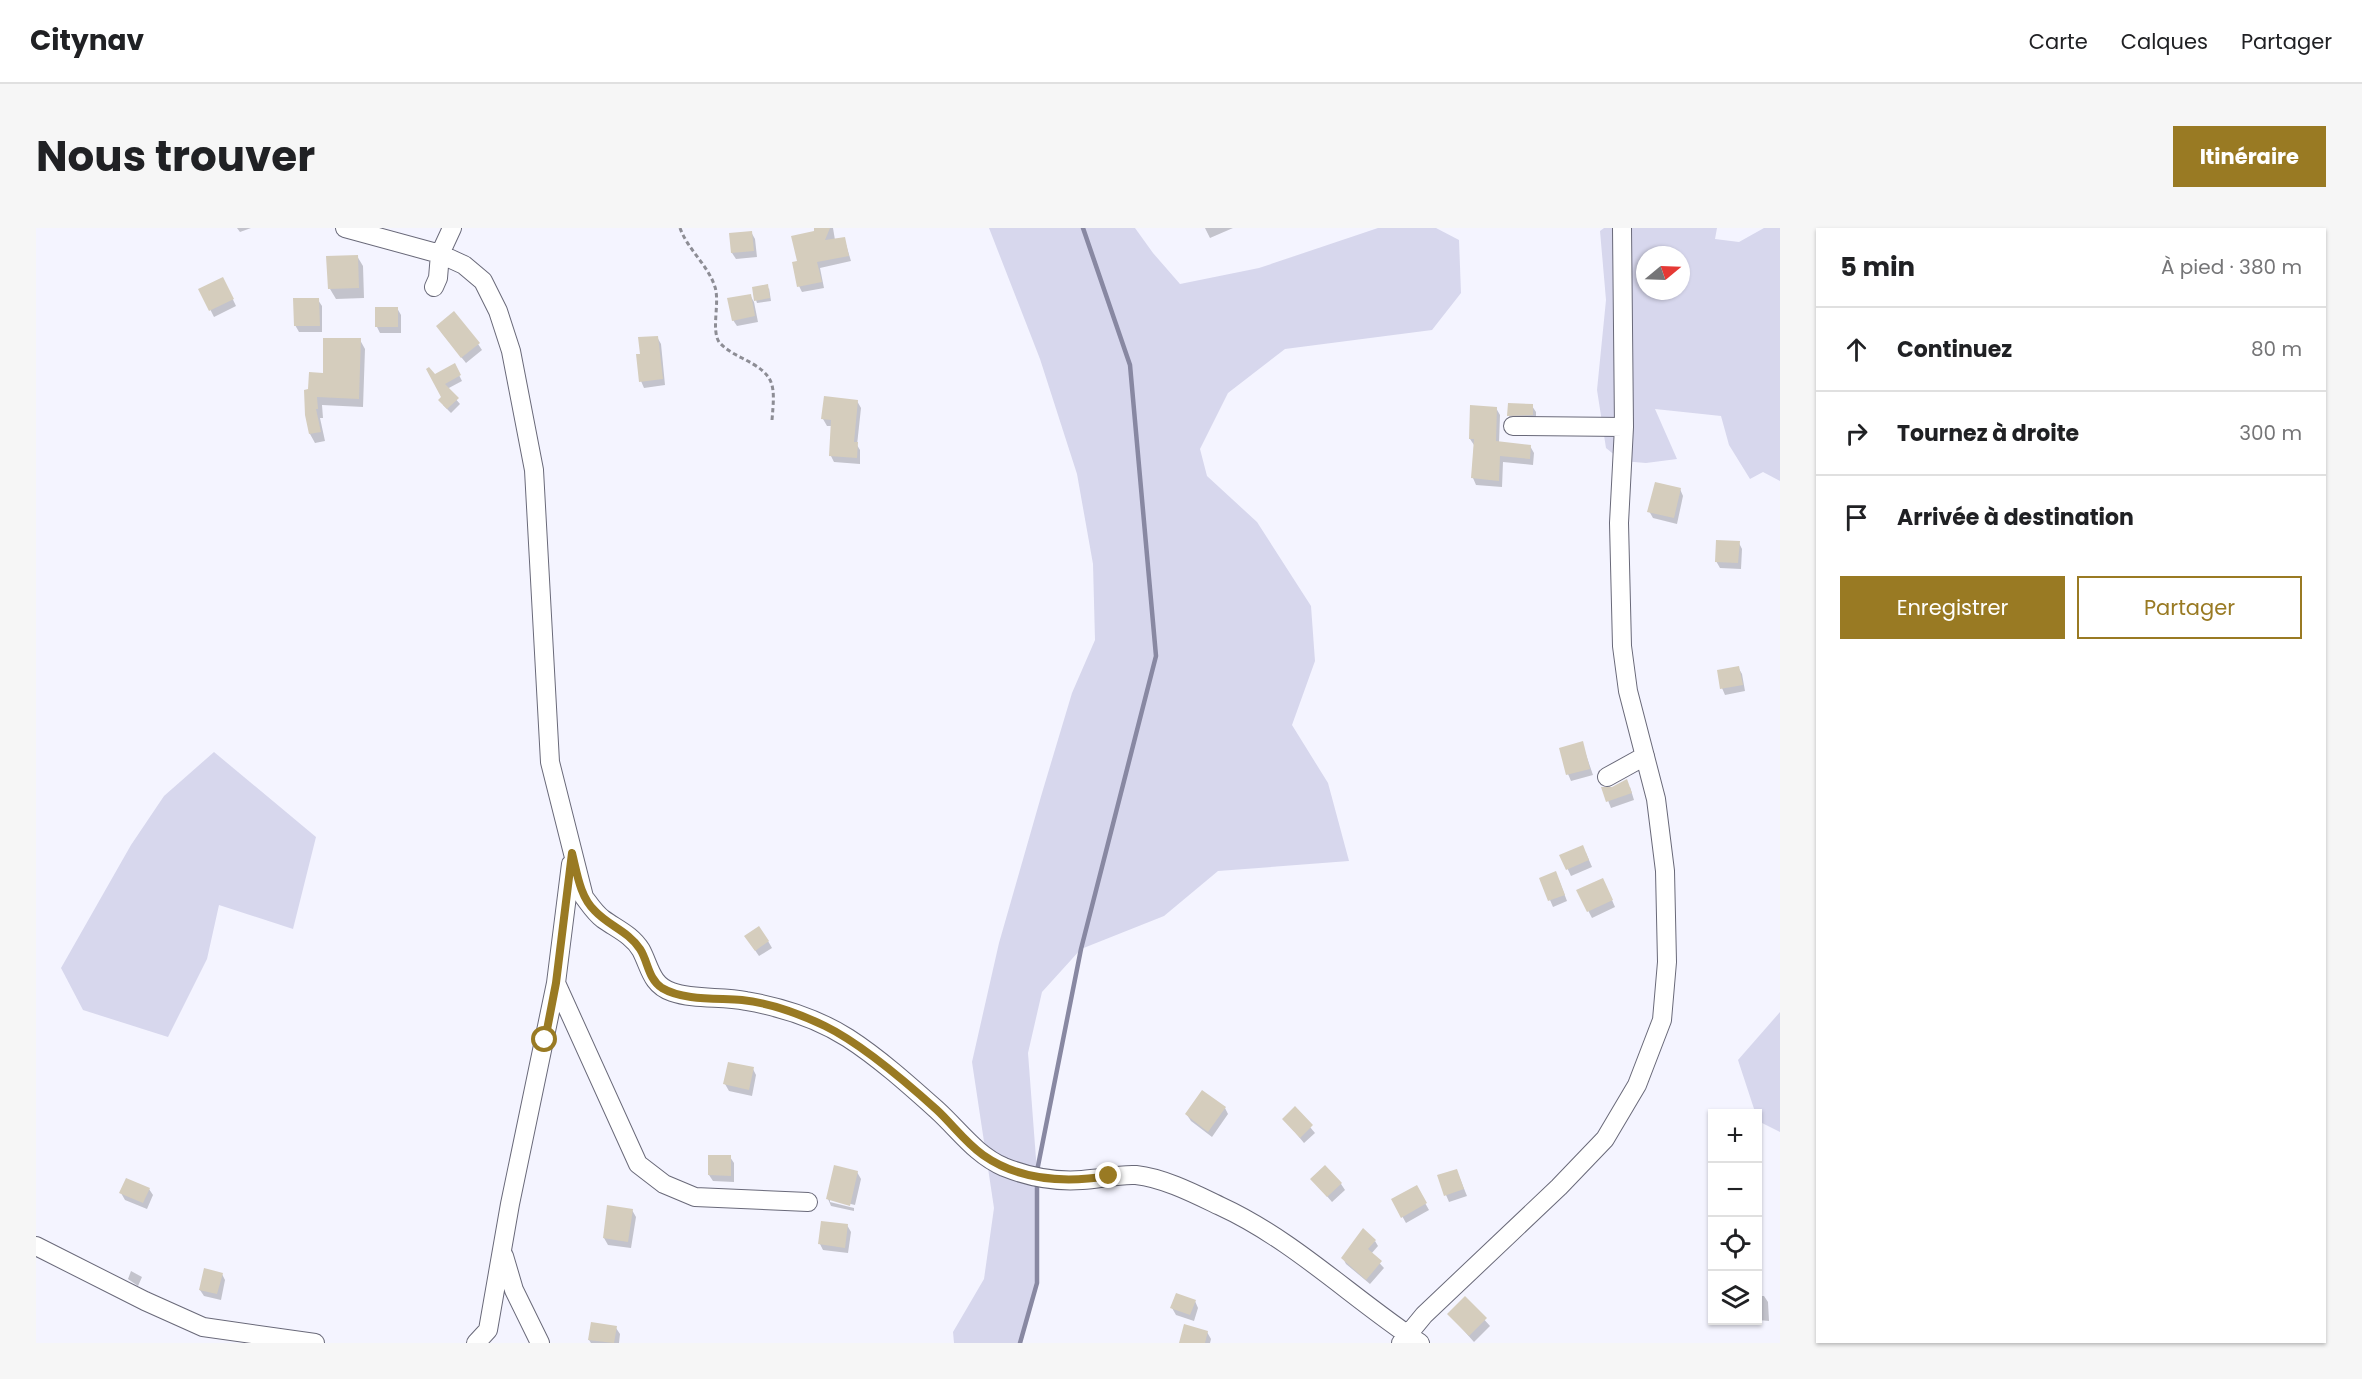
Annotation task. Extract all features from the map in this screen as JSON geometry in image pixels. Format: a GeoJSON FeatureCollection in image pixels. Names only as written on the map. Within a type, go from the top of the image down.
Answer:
{"type":"FeatureCollection","features":[{"type":"Feature","properties":{"kind":"street"},"geometry":{"type":"LineString","coordinates":[[345,228],[440,254],[464,265],[483,281],[498,311],[511,351],[534,470],[550,762],[584,897],[594,910],[627,934],[641,950],[652,977],[660,987],[688,995],[745,1000],[796,1014],[825,1025],[848,1038],[908,1085],[939,1111],[961,1136],[983,1155],[1004,1167],[1040,1179],[1082,1180],[1137,1175],[1164,1182],[1222,1206],[1268,1233],[1410,1340],[1424,1315],[1559,1187],[1605,1139],[1637,1085],[1662,1020],[1667,962],[1665,871],[1656,799],[1628,691],[1622,646],[1619,524],[1624,427],[1622,228]]}},
{"type":"Feature","properties":{"kind":"street"},"geometry":{"type":"LineString","coordinates":[[434,287],[438,278],[440,254],[452,228]]}},
{"type":"Feature","properties":{"kind":"street"},"geometry":{"type":"LineString","coordinates":[[1513,426],[1624,427]]}},
{"type":"Feature","properties":{"kind":"street"},"geometry":{"type":"LineString","coordinates":[[1607,777],[1645,756]]}},
{"type":"Feature","properties":{"kind":"street"},"geometry":{"type":"LineString","coordinates":[[476,1343],[488,1330],[502,1249],[556,983],[572,853]]}},
{"type":"Feature","properties":{"kind":"street"},"geometry":{"type":"LineString","coordinates":[[556,983],[638,1164],[664,1184],[695,1197],[808,1202]]}},
{"type":"Feature","properties":{"kind":"street"},"geometry":{"type":"LineString","coordinates":[[36,1246],[203,1327],[315,1343]]}},
{"type":"Feature","properties":{"kind":"street"},"geometry":{"type":"LineString","coordinates":[[502,1249],[514,1290],[540,1343]]}},
{"type":"Feature","properties":{"kind":"path"},"geometry":{"type":"LineString","coordinates":[[680,228],[716,288],[715,331],[719,341],[732,353],[767,373],[773,383],[772,420]]}},
{"type":"Feature","properties":{"kind":"shaded area"},"geometry":{"type":"Polygon","coordinates":[[[989,228],[1135,228],[1180,284],[1259,268],[1378,228],[1436,228],[1459,240],[1461,293],[1432,330],[1285,349],[1228,393],[1200,449],[1207,476],[1257,522],[1311,606],[1315,661],[1292,725],[1328,783],[1349,861],[1218,871],[1164,916],[1081,949],[1042,992],[1028,1053],[1037,1172],[1037,1283],[1020,1343],[954,1343],[953,1332],[984,1279],[994,1208],[972,1062],[999,943],[1042,793],[1072,693],[1095,640],[1093,564],[1077,474],[1040,359],[989,228]]]}},
{"type":"Feature","properties":{"kind":"shaded area"},"geometry":{"type":"Polygon","coordinates":[[[1604,228],[1717,228],[1715,239],[1739,242],[1764,228],[1780,228],[1780,481],[1763,472],[1750,479],[1729,445],[1721,416],[1655,409],[1677,459],[1646,463],[1622,461],[1606,448],[1597,390],[1606,300],[1600,231],[1604,228]]]}},
{"type":"Feature","properties":{"kind":"shaded area"},"geometry":{"type":"Polygon","coordinates":[[[214,752],[316,837],[293,929],[219,905],[207,959],[168,1037],[83,1010],[61,968],[131,845],[164,796],[214,752]]]}},
{"type":"Feature","properties":{"kind":"shaded area"},"geometry":{"type":"Polygon","coordinates":[[[1780,1012],[1780,1132],[1762,1123],[1762,1109],[1754,1109],[1738,1060],[1780,1012]]]}},
{"type":"Feature","properties":{"kind":"building"},"geometry":{"type":"Polygon","coordinates":[[[814,228],[830,228],[825,240],[845,237],[849,256],[817,262],[822,282],[797,287],[792,262],[797,261],[791,236],[814,231],[814,228]]]}},
{"type":"Feature","properties":{"kind":"building"},"geometry":{"type":"Polygon","coordinates":[[[752,231],[754,251],[731,253],[729,233],[752,231]]]}},
{"type":"Feature","properties":{"kind":"building"},"geometry":{"type":"Polygon","coordinates":[[[358,255],[359,288],[328,289],[326,256],[358,255]]]}},
{"type":"Feature","properties":{"kind":"building"},"geometry":{"type":"Polygon","coordinates":[[[223,277],[234,299],[209,311],[198,289],[223,277]]]}},
{"type":"Feature","properties":{"kind":"building"},"geometry":{"type":"Polygon","coordinates":[[[768,284],[770,298],[754,301],[752,287],[768,284]]]}},
{"type":"Feature","properties":{"kind":"building"},"geometry":{"type":"Polygon","coordinates":[[[751,294],[755,316],[732,321],[727,298],[751,294]]]}},
{"type":"Feature","properties":{"kind":"building"},"geometry":{"type":"Polygon","coordinates":[[[293,298],[319,298],[320,326],[294,326],[293,298]]]}},
{"type":"Feature","properties":{"kind":"building"},"geometry":{"type":"Polygon","coordinates":[[[375,307],[398,307],[398,327],[375,327],[375,307]]]}},
{"type":"Feature","properties":{"kind":"building"},"geometry":{"type":"Polygon","coordinates":[[[454,311],[480,343],[461,358],[436,326],[454,311]]]}},
{"type":"Feature","properties":{"kind":"building"},"geometry":{"type":"Polygon","coordinates":[[[658,336],[663,379],[639,382],[636,354],[640,354],[638,337],[658,336]]]}},
{"type":"Feature","properties":{"kind":"building"},"geometry":{"type":"Polygon","coordinates":[[[323,338],[361,338],[359,399],[317,397],[318,409],[316,409],[321,432],[309,434],[305,415],[304,390],[308,389],[309,372],[323,373],[323,338]]]}},
{"type":"Feature","properties":{"kind":"building"},"geometry":{"type":"Polygon","coordinates":[[[455,363],[461,375],[445,384],[459,398],[447,409],[438,400],[441,397],[426,369],[429,367],[435,374],[455,363]]]}},
{"type":"Feature","properties":{"kind":"building"},"geometry":{"type":"Polygon","coordinates":[[[824,396],[858,400],[854,442],[858,442],[857,458],[829,456],[831,420],[821,419],[824,396]]]}},
{"type":"Feature","properties":{"kind":"building"},"geometry":{"type":"Polygon","coordinates":[[[1508,403],[1533,404],[1533,415],[1507,416],[1508,403]]]}},
{"type":"Feature","properties":{"kind":"building"},"geometry":{"type":"Polygon","coordinates":[[[1470,405],[1497,407],[1496,441],[1531,445],[1530,459],[1500,456],[1499,481],[1471,478],[1474,439],[1469,439],[1470,405]]]}},
{"type":"Feature","properties":{"kind":"building"},"geometry":{"type":"Polygon","coordinates":[[[1655,482],[1681,488],[1674,518],[1647,512],[1655,482]]]}},
{"type":"Feature","properties":{"kind":"building"},"geometry":{"type":"Polygon","coordinates":[[[1716,540],[1740,541],[1738,563],[1715,562],[1716,540]]]}},
{"type":"Feature","properties":{"kind":"building"},"geometry":{"type":"Polygon","coordinates":[[[1739,666],[1743,685],[1720,689],[1717,670],[1739,666]]]}},
{"type":"Feature","properties":{"kind":"building"},"geometry":{"type":"Polygon","coordinates":[[[1583,741],[1590,769],[1566,775],[1559,748],[1583,741]]]}},
{"type":"Feature","properties":{"kind":"building"},"geometry":{"type":"Polygon","coordinates":[[[1627,779],[1632,793],[1606,802],[1601,787],[1612,787],[1627,779]]]}},
{"type":"Feature","properties":{"kind":"building"},"geometry":{"type":"Polygon","coordinates":[[[1583,845],[1589,860],[1566,870],[1559,855],[1583,845]]]}},
{"type":"Feature","properties":{"kind":"building"},"geometry":{"type":"Polygon","coordinates":[[[1556,871],[1565,895],[1548,901],[1539,878],[1556,871]]]}},
{"type":"Feature","properties":{"kind":"building"},"geometry":{"type":"Polygon","coordinates":[[[1603,878],[1613,900],[1587,912],[1576,890],[1603,878]]]}},
{"type":"Feature","properties":{"kind":"building"},"geometry":{"type":"Polygon","coordinates":[[[759,926],[769,941],[755,951],[744,936],[759,926]]]}},
{"type":"Feature","properties":{"kind":"building"},"geometry":{"type":"Polygon","coordinates":[[[728,1062],[754,1067],[749,1090],[723,1084],[728,1062]]]}},
{"type":"Feature","properties":{"kind":"building"},"geometry":{"type":"Polygon","coordinates":[[[1202,1090],[1226,1107],[1208,1132],[1185,1114],[1202,1090]]]}},
{"type":"Feature","properties":{"kind":"building"},"geometry":{"type":"Polygon","coordinates":[[[1295,1106],[1313,1125],[1300,1138],[1282,1119],[1295,1106]]]}},
{"type":"Feature","properties":{"kind":"building"},"geometry":{"type":"Polygon","coordinates":[[[708,1155],[731,1155],[731,1176],[708,1175],[708,1155]]]}},
{"type":"Feature","properties":{"kind":"building"},"geometry":{"type":"Polygon","coordinates":[[[834,1165],[858,1171],[850,1206],[826,1199],[834,1165]]]}},
{"type":"Feature","properties":{"kind":"building"},"geometry":{"type":"Polygon","coordinates":[[[1325,1165],[1342,1183],[1327,1197],[1310,1179],[1325,1165]]]}},
{"type":"Feature","properties":{"kind":"building"},"geometry":{"type":"Polygon","coordinates":[[[1457,1169],[1464,1189],[1444,1196],[1437,1175],[1457,1169]]]}},
{"type":"Feature","properties":{"kind":"building"},"geometry":{"type":"Polygon","coordinates":[[[126,1178],[150,1188],[143,1203],[119,1193],[126,1178]]]}},
{"type":"Feature","properties":{"kind":"building"},"geometry":{"type":"Polygon","coordinates":[[[1417,1185],[1427,1203],[1401,1218],[1391,1199],[1417,1185]]]}},
{"type":"Feature","properties":{"kind":"building"},"geometry":{"type":"Polygon","coordinates":[[[607,1205],[633,1209],[628,1242],[603,1238],[607,1205]]]}},
{"type":"Feature","properties":{"kind":"building"},"geometry":{"type":"Polygon","coordinates":[[[821,1221],[848,1224],[845,1248],[818,1244],[821,1221]]]}},
{"type":"Feature","properties":{"kind":"building"},"geometry":{"type":"Polygon","coordinates":[[[1363,1228],[1376,1240],[1368,1249],[1382,1261],[1366,1280],[1341,1258],[1363,1228]]]}},
{"type":"Feature","properties":{"kind":"building"},"geometry":{"type":"Polygon","coordinates":[[[204,1268],[223,1273],[217,1294],[199,1290],[204,1268]]]}},
{"type":"Feature","properties":{"kind":"building"},"geometry":{"type":"Polygon","coordinates":[[[1176,1293],[1196,1300],[1190,1315],[1170,1308],[1176,1293]]]}},
{"type":"Feature","properties":{"kind":"building"},"geometry":{"type":"Polygon","coordinates":[[[1465,1296],[1487,1318],[1469,1336],[1447,1314],[1465,1296]]]}},
{"type":"Feature","properties":{"kind":"building"},"geometry":{"type":"Polygon","coordinates":[[[591,1322],[617,1326],[614,1343],[588,1340],[591,1322]]]}},
{"type":"Feature","properties":{"kind":"building"},"geometry":{"type":"Polygon","coordinates":[[[1184,1324],[1208,1331],[1205,1343],[1179,1343],[1184,1324]]]}},
{"type":"Feature","properties":{"kind":"waterway"},"geometry":{"type":"LineString","coordinates":[[1037,1171],[1081,949],[1156,656],[1130,365],[1083,228]]}},
{"type":"Feature","properties":{"kind":"waterway"},"geometry":{"type":"LineString","coordinates":[[1020,1343],[1037,1283],[1037,1180]]}},
{"type":"Feature","properties":{"kind":"route"},"geometry":{"type":"LineString","coordinates":[[545,1040],[556,983],[572,853],[584,897],[594,910],[627,934],[641,950],[652,977],[660,987],[696,997],[745,1000],[796,1014],[825,1025],[848,1038],[908,1085],[939,1111],[961,1136],[983,1155],[1004,1167],[1040,1179],[1082,1180],[1109,1176]]}}]}
